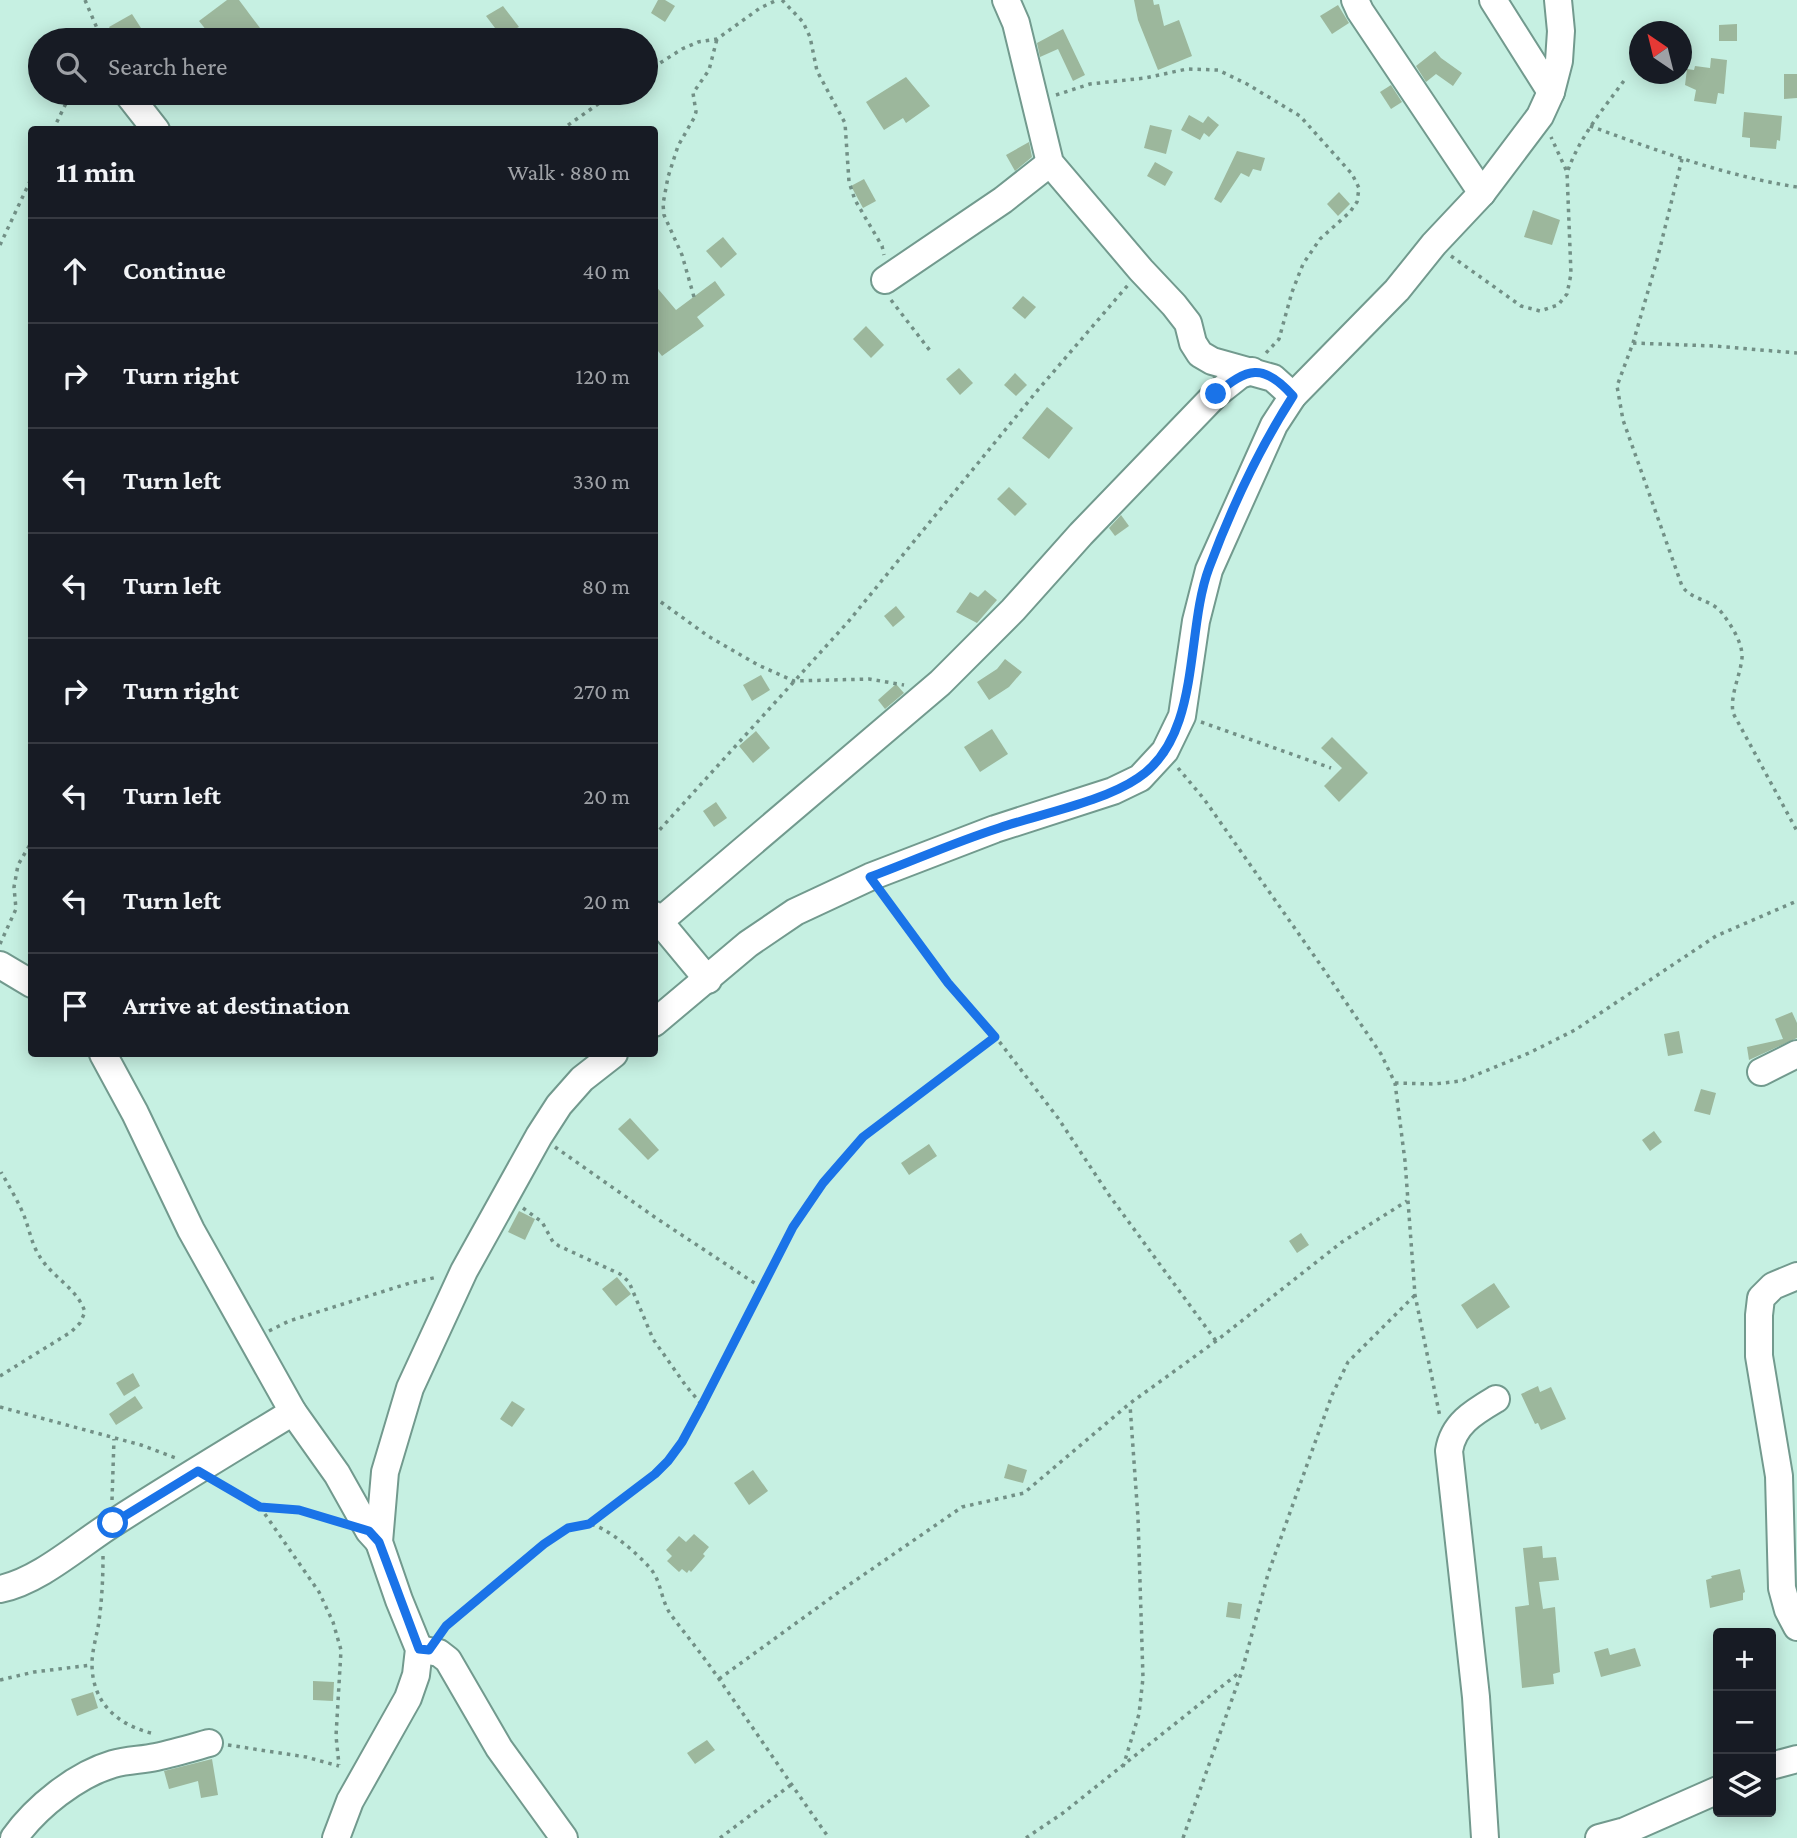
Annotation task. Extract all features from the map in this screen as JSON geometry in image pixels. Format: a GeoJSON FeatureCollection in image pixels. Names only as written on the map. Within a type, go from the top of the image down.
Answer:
{"type":"FeatureCollection","features":[{"type":"Feature","properties":{"kind":"street"},"geometry":{"type":"LineString","coordinates":[[1006,0],[1016,23],[1050,163],[1188,323],[1193,343],[1200,354],[1212,361],[1273,378],[1293,396]]}},
{"type":"Feature","properties":{"kind":"street"},"geometry":{"type":"LineString","coordinates":[[1355,0],[1482,193]]}},
{"type":"Feature","properties":{"kind":"street"},"geometry":{"type":"LineString","coordinates":[[1493,0],[1551,92]]}},
{"type":"Feature","properties":{"kind":"street"},"geometry":{"type":"LineString","coordinates":[[658,1020],[748,944],[795,912],[870,877],[995,829],[1112,791],[1140,778],[1165,751],[1182,716],[1196,621],[1209,570],[1274,425],[1293,396],[1397,290],[1434,244],[1482,193],[1540,116],[1551,92],[1559,61],[1561,30],[1558,0]]}},
{"type":"Feature","properties":{"kind":"street"},"geometry":{"type":"LineString","coordinates":[[136,105],[153,126]]}},
{"type":"Feature","properties":{"kind":"street"},"geometry":{"type":"LineString","coordinates":[[885,280],[1003,200],[1050,163]]}},
{"type":"Feature","properties":{"kind":"street"},"geometry":{"type":"LineString","coordinates":[[658,917],[940,683],[1013,610],[1081,534],[1216,394],[1248,370]]}},
{"type":"Feature","properties":{"kind":"street"},"geometry":{"type":"LineString","coordinates":[[658,919],[708,980]]}},
{"type":"Feature","properties":{"kind":"street"},"geometry":{"type":"LineString","coordinates":[[0,965],[28,982]]}},
{"type":"Feature","properties":{"kind":"street"},"geometry":{"type":"LineString","coordinates":[[1761,1072],[1797,1054]]}},
{"type":"Feature","properties":{"kind":"street"},"geometry":{"type":"LineString","coordinates":[[105,1057],[135,1113],[191,1230],[293,1412],[337,1474],[374,1536],[424,1649],[408,1698],[350,1801],[336,1838]]}},
{"type":"Feature","properties":{"kind":"street"},"geometry":{"type":"LineString","coordinates":[[374,1536],[386,1472],[410,1388],[464,1271],[559,1104],[582,1079],[610,1057]]}},
{"type":"Feature","properties":{"kind":"street"},"geometry":{"type":"LineString","coordinates":[[1797,1276],[1773,1286],[1761,1298],[1759,1315],[1759,1356],[1788,1475],[1782,1588],[1788,1610],[1797,1627]]}},
{"type":"Feature","properties":{"kind":"street"},"geometry":{"type":"LineString","coordinates":[[1485,1838],[1476,1697],[1449,1451],[1451,1437],[1467,1417],[1496,1399]]}},
{"type":"Feature","properties":{"kind":"street"},"geometry":{"type":"LineString","coordinates":[[0,1589],[29,1578],[293,1412]]}},
{"type":"Feature","properties":{"kind":"street"},"geometry":{"type":"LineString","coordinates":[[424,1649],[448,1660],[499,1748],[564,1838]]}},
{"type":"Feature","properties":{"kind":"street"},"geometry":{"type":"LineString","coordinates":[[14,1838],[25,1822],[65,1790],[93,1773],[114,1764],[156,1757],[209,1743]]}},
{"type":"Feature","properties":{"kind":"street"},"geometry":{"type":"LineString","coordinates":[[1776,1765],[1797,1759]]}},
{"type":"Feature","properties":{"kind":"street"},"geometry":{"type":"LineString","coordinates":[[1599,1838],[1625,1830],[1713,1792]]}},
{"type":"Feature","properties":{"kind":"path"},"geometry":{"type":"LineString","coordinates":[[85,0],[97,28]]}},
{"type":"Feature","properties":{"kind":"path"},"geometry":{"type":"LineString","coordinates":[[658,65],[698,42],[717,39],[760,8],[779,0],[803,22],[810,37],[817,71],[845,123],[849,182],[855,200],[882,246],[886,263],[885,280],[892,302],[931,352]]}},
{"type":"Feature","properties":{"kind":"path"},"geometry":{"type":"LineString","coordinates":[[694,297],[682,254],[664,215],[663,204],[678,146],[696,112],[693,93],[709,70],[717,39]]}},
{"type":"Feature","properties":{"kind":"path"},"geometry":{"type":"LineString","coordinates":[[1034,102],[1090,84],[1187,69],[1218,70],[1300,116],[1352,174],[1359,188],[1357,201],[1350,212],[1320,239],[1303,264],[1279,339],[1248,370]]}},
{"type":"Feature","properties":{"kind":"path"},"geometry":{"type":"LineString","coordinates":[[1567,172],[1576,149],[1590,126],[1626,78]]}},
{"type":"Feature","properties":{"kind":"path"},"geometry":{"type":"LineString","coordinates":[[55,126],[65,105]]}},
{"type":"Feature","properties":{"kind":"path"},"geometry":{"type":"LineString","coordinates":[[567,126],[597,105]]}},
{"type":"Feature","properties":{"kind":"path"},"geometry":{"type":"LineString","coordinates":[[1434,244],[1521,306],[1540,311],[1558,304],[1567,295],[1571,274],[1567,172],[1540,116]]}},
{"type":"Feature","properties":{"kind":"path"},"geometry":{"type":"LineString","coordinates":[[1590,126],[1682,159],[1765,182],[1797,187]]}},
{"type":"Feature","properties":{"kind":"path"},"geometry":{"type":"LineString","coordinates":[[1682,159],[1657,260],[1618,386],[1623,420],[1682,586],[1686,592],[1709,602],[1721,612],[1741,647],[1742,657],[1732,703],[1733,713],[1797,831]]}},
{"type":"Feature","properties":{"kind":"path"},"geometry":{"type":"LineString","coordinates":[[0,245],[28,186]]}},
{"type":"Feature","properties":{"kind":"path"},"geometry":{"type":"LineString","coordinates":[[658,832],[848,622],[1037,390],[1141,270]]}},
{"type":"Feature","properties":{"kind":"path"},"geometry":{"type":"LineString","coordinates":[[1633,343],[1797,353]]}},
{"type":"Feature","properties":{"kind":"path"},"geometry":{"type":"LineString","coordinates":[[658,600],[708,636],[758,665],[794,681],[869,679],[914,686],[940,683]]}},
{"type":"Feature","properties":{"kind":"path"},"geometry":{"type":"LineString","coordinates":[[1182,716],[1331,768]]}},
{"type":"Feature","properties":{"kind":"path"},"geometry":{"type":"LineString","coordinates":[[1165,751],[1203,799],[1322,967],[1381,1054],[1395,1083],[1404,1149],[1415,1294],[1435,1401],[1440,1418],[1451,1437]]}},
{"type":"Feature","properties":{"kind":"path"},"geometry":{"type":"LineString","coordinates":[[0,944],[16,909],[14,887],[18,865],[28,848]]}},
{"type":"Feature","properties":{"kind":"path"},"geometry":{"type":"LineString","coordinates":[[870,877],[948,983],[995,1037],[1058,1118],[1109,1195],[1216,1341]]}},
{"type":"Feature","properties":{"kind":"path"},"geometry":{"type":"LineString","coordinates":[[1395,1083],[1434,1084],[1461,1081],[1529,1053],[1575,1030],[1716,936],[1797,901]]}},
{"type":"Feature","properties":{"kind":"path"},"geometry":{"type":"LineString","coordinates":[[424,1649],[446,1626],[544,1544],[568,1528],[589,1524],[662,1468],[682,1442],[801,1216],[823,1183],[863,1137],[995,1037]]}},
{"type":"Feature","properties":{"kind":"path"},"geometry":{"type":"LineString","coordinates":[[539,1136],[762,1288]]}},
{"type":"Feature","properties":{"kind":"path"},"geometry":{"type":"LineString","coordinates":[[0,1376],[71,1332],[80,1323],[85,1312],[74,1292],[38,1255],[20,1206],[1,1172]]}},
{"type":"Feature","properties":{"kind":"path"},"geometry":{"type":"LineString","coordinates":[[505,1197],[542,1222],[559,1246],[620,1273],[629,1282],[653,1339],[702,1405]]}},
{"type":"Feature","properties":{"kind":"path"},"geometry":{"type":"LineString","coordinates":[[719,1679],[962,1507],[1024,1493],[1129,1404],[1216,1341],[1342,1242],[1407,1201]]}},
{"type":"Feature","properties":{"kind":"path"},"geometry":{"type":"LineString","coordinates":[[253,1339],[289,1321],[410,1283],[464,1271]]}},
{"type":"Feature","properties":{"kind":"path"},"geometry":{"type":"LineString","coordinates":[[1183,1838],[1242,1671],[1268,1574],[1332,1395],[1348,1362],[1415,1294]]}},
{"type":"Feature","properties":{"kind":"path"},"geometry":{"type":"LineString","coordinates":[[1123,1767],[1139,1714],[1143,1678],[1139,1518],[1129,1404]]}},
{"type":"Feature","properties":{"kind":"path"},"geometry":{"type":"LineString","coordinates":[[0,1407],[165,1453],[198,1471],[260,1507],[319,1592],[333,1622],[341,1650],[336,1736],[340,1766],[267,1750],[209,1743]]}},
{"type":"Feature","properties":{"kind":"path"},"geometry":{"type":"LineString","coordinates":[[114,1439],[108,1527],[92,1665],[98,1691],[109,1713],[135,1730],[159,1735]]}},
{"type":"Feature","properties":{"kind":"path"},"geometry":{"type":"LineString","coordinates":[[260,1507],[299,1510],[374,1536]]}},
{"type":"Feature","properties":{"kind":"path"},"geometry":{"type":"LineString","coordinates":[[589,1524],[613,1536],[649,1566],[661,1584],[662,1599],[670,1613],[829,1838]]}},
{"type":"Feature","properties":{"kind":"path"},"geometry":{"type":"LineString","coordinates":[[0,1680],[34,1672],[92,1665]]}},
{"type":"Feature","properties":{"kind":"path"},"geometry":{"type":"LineString","coordinates":[[1026,1838],[1123,1767],[1242,1671]]}},
{"type":"Feature","properties":{"kind":"path"},"geometry":{"type":"LineString","coordinates":[[720,1838],[792,1784]]}},
{"type":"Feature","properties":{"kind":"building"},"geometry":{"type":"Polygon","coordinates":[[[227,0],[239,0],[260,28],[205,28],[199,21],[227,0]]]}},
{"type":"Feature","properties":{"kind":"building"},"geometry":{"type":"Polygon","coordinates":[[[658,0],[665,0],[675,6],[665,22],[651,13],[658,0]]]}},
{"type":"Feature","properties":{"kind":"building"},"geometry":{"type":"Polygon","coordinates":[[[1134,0],[1153,0],[1154,5],[1159,4],[1164,26],[1179,20],[1192,56],[1158,70],[1138,20],[1134,0]]]}},
{"type":"Feature","properties":{"kind":"building"},"geometry":{"type":"Polygon","coordinates":[[[1338,5],[1349,23],[1332,34],[1320,16],[1338,5]]]}},
{"type":"Feature","properties":{"kind":"building"},"geometry":{"type":"Polygon","coordinates":[[[503,6],[519,27],[495,28],[486,16],[503,6]]]}},
{"type":"Feature","properties":{"kind":"building"},"geometry":{"type":"Polygon","coordinates":[[[132,14],[141,28],[110,28],[132,14]]]}},
{"type":"Feature","properties":{"kind":"building"},"geometry":{"type":"Polygon","coordinates":[[[1737,24],[1737,41],[1719,41],[1719,25],[1737,24]]]}},
{"type":"Feature","properties":{"kind":"building"},"geometry":{"type":"Polygon","coordinates":[[[1063,29],[1085,75],[1073,81],[1058,49],[1040,57],[1037,43],[1063,29]]]}},
{"type":"Feature","properties":{"kind":"building"},"geometry":{"type":"Polygon","coordinates":[[[1435,51],[1462,73],[1453,86],[1436,74],[1426,82],[1416,66],[1435,51]]]}},
{"type":"Feature","properties":{"kind":"building"},"geometry":{"type":"Polygon","coordinates":[[[1711,58],[1727,60],[1724,94],[1718,93],[1716,104],[1694,101],[1696,90],[1685,85],[1692,84],[1692,70],[1695,66],[1710,68],[1711,58]]]}},
{"type":"Feature","properties":{"kind":"building"},"geometry":{"type":"Polygon","coordinates":[[[1784,74],[1797,74],[1797,98],[1784,99],[1784,74]]]}},
{"type":"Feature","properties":{"kind":"building"},"geometry":{"type":"Polygon","coordinates":[[[906,77],[930,106],[906,123],[903,118],[884,130],[866,102],[906,77]]]}},
{"type":"Feature","properties":{"kind":"building"},"geometry":{"type":"Polygon","coordinates":[[[1391,85],[1402,102],[1391,109],[1380,92],[1391,85]]]}},
{"type":"Feature","properties":{"kind":"building"},"geometry":{"type":"Polygon","coordinates":[[[1744,112],[1782,116],[1780,141],[1777,140],[1776,149],[1750,147],[1750,138],[1742,137],[1744,112]]]}},
{"type":"Feature","properties":{"kind":"building"},"geometry":{"type":"Polygon","coordinates":[[[1189,115],[1203,123],[1208,116],[1219,125],[1209,137],[1204,133],[1200,140],[1181,130],[1189,115]]]}},
{"type":"Feature","properties":{"kind":"building"},"geometry":{"type":"Polygon","coordinates":[[[1150,125],[1172,130],[1166,154],[1144,148],[1150,125]]]}},
{"type":"Feature","properties":{"kind":"building"},"geometry":{"type":"Polygon","coordinates":[[[1029,142],[1032,157],[1015,171],[1006,155],[1029,142]]]}},
{"type":"Feature","properties":{"kind":"building"},"geometry":{"type":"Polygon","coordinates":[[[1237,151],[1265,158],[1261,171],[1253,169],[1249,177],[1241,173],[1221,203],[1214,199],[1237,151]]]}},
{"type":"Feature","properties":{"kind":"building"},"geometry":{"type":"Polygon","coordinates":[[[1155,162],[1173,172],[1165,186],[1147,176],[1155,162]]]}},
{"type":"Feature","properties":{"kind":"building"},"geometry":{"type":"Polygon","coordinates":[[[864,179],[876,201],[863,208],[851,186],[864,179]]]}},
{"type":"Feature","properties":{"kind":"building"},"geometry":{"type":"Polygon","coordinates":[[[1339,192],[1350,204],[1338,216],[1327,204],[1339,192]]]}},
{"type":"Feature","properties":{"kind":"building"},"geometry":{"type":"Polygon","coordinates":[[[1533,210],[1560,220],[1552,245],[1524,237],[1533,210]]]}},
{"type":"Feature","properties":{"kind":"building"},"geometry":{"type":"Polygon","coordinates":[[[723,237],[737,254],[721,268],[706,251],[723,237]]]}},
{"type":"Feature","properties":{"kind":"building"},"geometry":{"type":"Polygon","coordinates":[[[715,281],[725,295],[697,317],[704,326],[662,356],[658,351],[658,289],[676,310],[715,281]]]}},
{"type":"Feature","properties":{"kind":"building"},"geometry":{"type":"Polygon","coordinates":[[[1023,296],[1036,307],[1025,319],[1012,308],[1023,296]]]}},
{"type":"Feature","properties":{"kind":"building"},"geometry":{"type":"Polygon","coordinates":[[[866,326],[884,345],[871,358],[853,339],[866,326]]]}},
{"type":"Feature","properties":{"kind":"building"},"geometry":{"type":"Polygon","coordinates":[[[959,368],[973,383],[960,395],[946,379],[959,368]]]}},
{"type":"Feature","properties":{"kind":"building"},"geometry":{"type":"Polygon","coordinates":[[[1015,373],[1027,385],[1016,396],[1004,385],[1015,373]]]}},
{"type":"Feature","properties":{"kind":"building"},"geometry":{"type":"Polygon","coordinates":[[[1047,407],[1073,428],[1049,459],[1022,438],[1047,407]]]}},
{"type":"Feature","properties":{"kind":"building"},"geometry":{"type":"Polygon","coordinates":[[[1009,487],[1027,504],[1015,516],[997,499],[1009,487]]]}},
{"type":"Feature","properties":{"kind":"building"},"geometry":{"type":"Polygon","coordinates":[[[1121,515],[1129,526],[1115,536],[1109,528],[1121,515]]]}},
{"type":"Feature","properties":{"kind":"building"},"geometry":{"type":"Polygon","coordinates":[[[985,590],[997,600],[977,623],[956,612],[970,592],[978,597],[985,590]]]}},
{"type":"Feature","properties":{"kind":"building"},"geometry":{"type":"Polygon","coordinates":[[[896,606],[905,617],[893,627],[884,616],[896,606]]]}},
{"type":"Feature","properties":{"kind":"building"},"geometry":{"type":"Polygon","coordinates":[[[1005,659],[1022,672],[1009,687],[989,700],[977,682],[997,669],[1005,659]]]}},
{"type":"Feature","properties":{"kind":"building"},"geometry":{"type":"Polygon","coordinates":[[[761,675],[770,690],[752,701],[743,685],[761,675]]]}},
{"type":"Feature","properties":{"kind":"building"},"geometry":{"type":"Polygon","coordinates":[[[896,684],[904,693],[885,709],[878,700],[896,684]]]}},
{"type":"Feature","properties":{"kind":"building"},"geometry":{"type":"Polygon","coordinates":[[[992,729],[1008,754],[980,772],[964,747],[992,729]]]}},
{"type":"Feature","properties":{"kind":"building"},"geometry":{"type":"Polygon","coordinates":[[[756,731],[770,748],[753,763],[739,746],[756,731]]]}},
{"type":"Feature","properties":{"kind":"building"},"geometry":{"type":"Polygon","coordinates":[[[1332,737],[1368,773],[1339,802],[1324,786],[1342,768],[1321,748],[1332,737]]]}},
{"type":"Feature","properties":{"kind":"building"},"geometry":{"type":"Polygon","coordinates":[[[716,802],[727,818],[714,827],[703,811],[716,802]]]}},
{"type":"Feature","properties":{"kind":"building"},"geometry":{"type":"Polygon","coordinates":[[[1792,1012],[1797,1023],[1797,1038],[1749,1060],[1747,1047],[1783,1039],[1775,1019],[1792,1012]]]}},
{"type":"Feature","properties":{"kind":"building"},"geometry":{"type":"Polygon","coordinates":[[[1679,1031],[1683,1053],[1668,1056],[1664,1034],[1679,1031]]]}},
{"type":"Feature","properties":{"kind":"building"},"geometry":{"type":"Polygon","coordinates":[[[1701,1089],[1716,1093],[1710,1115],[1694,1111],[1701,1089]]]}},
{"type":"Feature","properties":{"kind":"building"},"geometry":{"type":"Polygon","coordinates":[[[630,1118],[659,1150],[648,1160],[618,1129],[630,1118]]]}},
{"type":"Feature","properties":{"kind":"building"},"geometry":{"type":"Polygon","coordinates":[[[1654,1131],[1662,1142],[1650,1151],[1642,1140],[1654,1131]]]}},
{"type":"Feature","properties":{"kind":"building"},"geometry":{"type":"Polygon","coordinates":[[[929,1144],[937,1156],[909,1175],[901,1163],[929,1144]]]}},
{"type":"Feature","properties":{"kind":"building"},"geometry":{"type":"Polygon","coordinates":[[[519,1211],[535,1219],[525,1240],[508,1232],[519,1211]]]}},
{"type":"Feature","properties":{"kind":"building"},"geometry":{"type":"Polygon","coordinates":[[[1301,1233],[1309,1245],[1297,1253],[1289,1241],[1301,1233]]]}},
{"type":"Feature","properties":{"kind":"building"},"geometry":{"type":"Polygon","coordinates":[[[617,1277],[631,1294],[616,1306],[602,1289],[617,1277]]]}},
{"type":"Feature","properties":{"kind":"building"},"geometry":{"type":"Polygon","coordinates":[[[1494,1283],[1510,1307],[1477,1329],[1461,1305],[1494,1283]]]}},
{"type":"Feature","properties":{"kind":"building"},"geometry":{"type":"Polygon","coordinates":[[[133,1373],[140,1386],[124,1396],[116,1383],[133,1373]]]}},
{"type":"Feature","properties":{"kind":"building"},"geometry":{"type":"Polygon","coordinates":[[[1538,1386],[1540,1392],[1551,1387],[1566,1419],[1541,1430],[1538,1423],[1535,1424],[1521,1394],[1538,1386]]]}},
{"type":"Feature","properties":{"kind":"building"},"geometry":{"type":"Polygon","coordinates":[[[135,1396],[143,1408],[116,1425],[109,1414],[135,1396]]]}},
{"type":"Feature","properties":{"kind":"building"},"geometry":{"type":"Polygon","coordinates":[[[512,1401],[525,1409],[512,1427],[500,1419],[512,1401]]]}},
{"type":"Feature","properties":{"kind":"building"},"geometry":{"type":"Polygon","coordinates":[[[1008,1464],[1027,1470],[1023,1483],[1004,1478],[1008,1464]]]}},
{"type":"Feature","properties":{"kind":"building"},"geometry":{"type":"Polygon","coordinates":[[[753,1470],[768,1491],[749,1505],[734,1483],[753,1470]]]}},
{"type":"Feature","properties":{"kind":"building"},"geometry":{"type":"Polygon","coordinates":[[[694,1534],[709,1547],[691,1572],[689,1570],[687,1573],[682,1569],[679,1572],[667,1561],[672,1556],[666,1550],[679,1536],[686,1542],[694,1534]]]}},
{"type":"Feature","properties":{"kind":"building"},"geometry":{"type":"Polygon","coordinates":[[[1542,1546],[1543,1558],[1556,1557],[1559,1580],[1539,1582],[1543,1609],[1555,1607],[1560,1672],[1553,1674],[1554,1684],[1522,1688],[1515,1607],[1529,1605],[1523,1548],[1542,1546]]]}},
{"type":"Feature","properties":{"kind":"building"},"geometry":{"type":"Polygon","coordinates":[[[1740,1569],[1745,1592],[1743,1600],[1710,1608],[1706,1580],[1712,1578],[1711,1576],[1740,1569]]]}},
{"type":"Feature","properties":{"kind":"building"},"geometry":{"type":"Polygon","coordinates":[[[1228,1602],[1242,1604],[1240,1619],[1226,1617],[1228,1602]]]}},
{"type":"Feature","properties":{"kind":"building"},"geometry":{"type":"Polygon","coordinates":[[[1608,1648],[1610,1655],[1635,1648],[1641,1666],[1601,1677],[1594,1652],[1608,1648]]]}},
{"type":"Feature","properties":{"kind":"building"},"geometry":{"type":"Polygon","coordinates":[[[313,1681],[334,1682],[333,1701],[313,1700],[313,1681]]]}},
{"type":"Feature","properties":{"kind":"building"},"geometry":{"type":"Polygon","coordinates":[[[93,1692],[98,1708],[77,1716],[71,1699],[93,1692]]]}},
{"type":"Feature","properties":{"kind":"building"},"geometry":{"type":"Polygon","coordinates":[[[707,1740],[715,1750],[695,1764],[687,1753],[707,1740]]]}},
{"type":"Feature","properties":{"kind":"building"},"geometry":{"type":"Polygon","coordinates":[[[212,1759],[218,1795],[201,1798],[198,1781],[169,1789],[164,1771],[212,1759]]]}},
{"type":"Feature","properties":{"kind":"route"},"geometry":{"type":"LineString","coordinates":[[113,1523],[198,1471],[260,1507],[299,1510],[369,1531],[379,1542],[419,1649],[429,1650],[446,1626],[544,1544],[568,1528],[589,1524],[668,1461],[682,1442],[702,1405],[793,1227],[823,1183],[863,1137],[995,1037],[948,983],[870,877],[995,829],[1112,791],[1140,778],[1165,751],[1182,716],[1196,621],[1209,570],[1274,425],[1293,396],[1273,378],[1252,371],[1240,375],[1216,394]]}}]}
